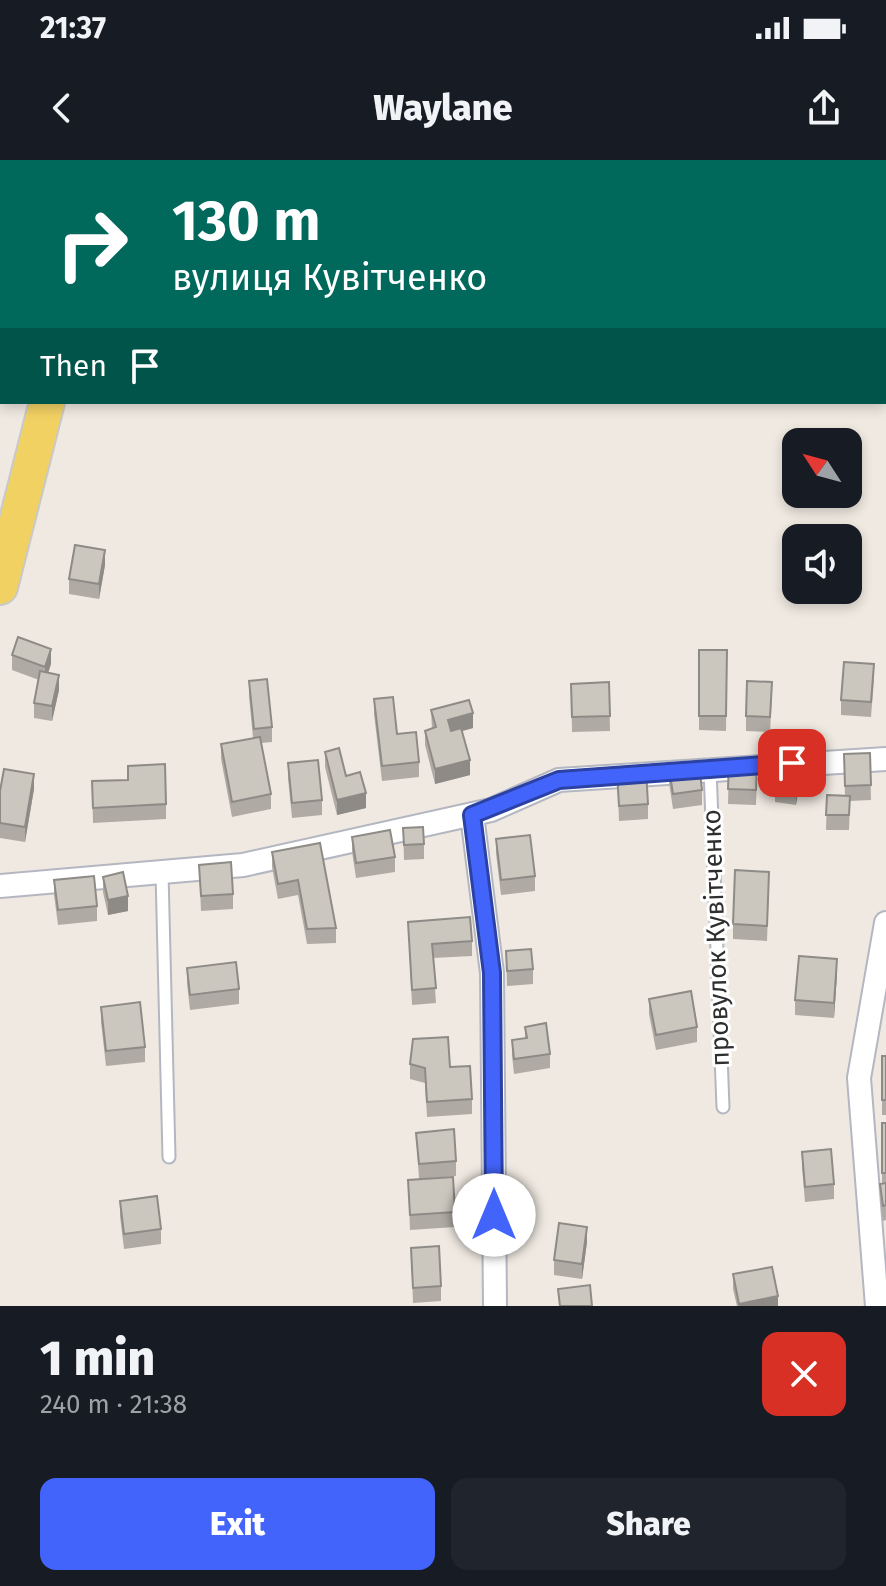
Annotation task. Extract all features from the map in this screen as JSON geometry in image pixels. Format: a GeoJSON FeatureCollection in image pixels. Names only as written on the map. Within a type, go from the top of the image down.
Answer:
{"type":"FeatureCollection","features":[{"type":"Feature","properties":{"kind":"main road"},"geometry":{"type":"LineString","coordinates":[[0,587],[27,404]]}},
{"type":"Feature","properties":{"kind":"main road"},"geometry":{"type":"LineString","coordinates":[[0,538],[14,505],[46,404]]}},
{"type":"Feature","properties":{"kind":"street"},"geometry":{"type":"LineString","coordinates":[[0,886],[243,865],[472,815],[559,780],[886,759]]}},
{"type":"Feature","properties":{"kind":"street"},"geometry":{"type":"LineString","coordinates":[[472,815],[492,973],[495,1306]]}},
{"type":"Feature","properties":{"kind":"street"},"geometry":{"type":"LineString","coordinates":[[877,1306],[859,1078],[886,923]]}},
{"type":"Feature","properties":{"kind":"lane","name":"провулок Кувітченко"},"geometry":{"type":"LineString","coordinates":[[710,769],[723,1107]]}},
{"type":"Feature","properties":{"kind":"lane"},"geometry":{"type":"LineString","coordinates":[[162,873],[169,1157]]}},
{"type":"Feature","properties":{"kind":"building"},"geometry":{"type":"Polygon","coordinates":[[[75,545],[105,550],[99,584],[69,579],[75,545]]]}},
{"type":"Feature","properties":{"kind":"building"},"geometry":{"type":"Polygon","coordinates":[[[18,637],[51,649],[45,667],[12,655],[18,637]]]}},
{"type":"Feature","properties":{"kind":"building"},"geometry":{"type":"Polygon","coordinates":[[[699,650],[727,650],[726,716],[699,716],[699,650]]]}},
{"type":"Feature","properties":{"kind":"building"},"geometry":{"type":"Polygon","coordinates":[[[844,662],[874,664],[871,702],[841,700],[844,662]]]}},
{"type":"Feature","properties":{"kind":"building"},"geometry":{"type":"Polygon","coordinates":[[[40,671],[59,675],[52,706],[34,703],[40,671]]]}},
{"type":"Feature","properties":{"kind":"building"},"geometry":{"type":"Polygon","coordinates":[[[267,679],[272,727],[254,729],[249,681],[267,679]]]}},
{"type":"Feature","properties":{"kind":"building"},"geometry":{"type":"Polygon","coordinates":[[[747,681],[772,682],[770,717],[746,716],[747,681]]]}},
{"type":"Feature","properties":{"kind":"building"},"geometry":{"type":"Polygon","coordinates":[[[609,682],[610,716],[572,717],[571,684],[609,682]]]}},
{"type":"Feature","properties":{"kind":"building"},"geometry":{"type":"Polygon","coordinates":[[[393,697],[397,734],[416,732],[419,762],[382,766],[374,699],[393,697]]]}},
{"type":"Feature","properties":{"kind":"building"},"geometry":{"type":"Polygon","coordinates":[[[469,700],[473,713],[448,720],[451,731],[461,728],[470,760],[435,769],[425,731],[436,727],[431,710],[469,700]]]}},
{"type":"Feature","properties":{"kind":"building"},"geometry":{"type":"Polygon","coordinates":[[[260,737],[271,794],[232,802],[221,744],[260,737]]]}},
{"type":"Feature","properties":{"kind":"building"},"geometry":{"type":"Polygon","coordinates":[[[339,748],[346,776],[360,772],[366,793],[337,800],[325,752],[339,748]]]}},
{"type":"Feature","properties":{"kind":"building"},"geometry":{"type":"Polygon","coordinates":[[[870,753],[871,785],[845,786],[844,754],[870,753]]]}},
{"type":"Feature","properties":{"kind":"building"},"geometry":{"type":"Polygon","coordinates":[[[780,755],[801,758],[796,790],[775,787],[780,755]]]}},
{"type":"Feature","properties":{"kind":"building"},"geometry":{"type":"Polygon","coordinates":[[[318,760],[322,800],[292,803],[288,763],[318,760]]]}},
{"type":"Feature","properties":{"kind":"building"},"geometry":{"type":"Polygon","coordinates":[[[729,760],[757,762],[756,790],[728,789],[729,760]]]}},
{"type":"Feature","properties":{"kind":"building"},"geometry":{"type":"Polygon","coordinates":[[[165,764],[166,804],[93,808],[92,781],[128,780],[128,766],[165,764]]]}},
{"type":"Feature","properties":{"kind":"building"},"geometry":{"type":"Polygon","coordinates":[[[699,764],[702,790],[673,794],[669,768],[699,764]]]}},
{"type":"Feature","properties":{"kind":"building"},"geometry":{"type":"Polygon","coordinates":[[[4,769],[34,774],[25,827],[0,823],[4,769]]]}},
{"type":"Feature","properties":{"kind":"building"},"geometry":{"type":"Polygon","coordinates":[[[646,769],[648,804],[619,806],[617,771],[646,769]]]}},
{"type":"Feature","properties":{"kind":"building"},"geometry":{"type":"Polygon","coordinates":[[[827,795],[850,796],[849,815],[826,815],[827,795]]]}},
{"type":"Feature","properties":{"kind":"building"},"geometry":{"type":"Polygon","coordinates":[[[423,827],[424,844],[404,845],[403,828],[423,827]]]}},
{"type":"Feature","properties":{"kind":"building"},"geometry":{"type":"Polygon","coordinates":[[[390,830],[395,857],[356,863],[352,837],[390,830]]]}},
{"type":"Feature","properties":{"kind":"building"},"geometry":{"type":"Polygon","coordinates":[[[530,835],[535,876],[501,880],[496,839],[530,835]]]}},
{"type":"Feature","properties":{"kind":"building"},"geometry":{"type":"Polygon","coordinates":[[[320,843],[336,928],[307,929],[298,880],[278,884],[272,852],[320,843]]]}},
{"type":"Feature","properties":{"kind":"building"},"geometry":{"type":"Polygon","coordinates":[[[231,862],[233,894],[201,896],[199,865],[231,862]]]}},
{"type":"Feature","properties":{"kind":"building"},"geometry":{"type":"Polygon","coordinates":[[[735,870],[769,872],[767,926],[733,924],[735,870]]]}},
{"type":"Feature","properties":{"kind":"building"},"geometry":{"type":"Polygon","coordinates":[[[123,872],[128,896],[108,900],[103,877],[123,872]]]}},
{"type":"Feature","properties":{"kind":"building"},"geometry":{"type":"Polygon","coordinates":[[[94,876],[97,906],[58,910],[54,880],[94,876]]]}},
{"type":"Feature","properties":{"kind":"building"},"geometry":{"type":"Polygon","coordinates":[[[470,917],[472,941],[432,944],[436,988],[412,990],[408,922],[470,917]]]}},
{"type":"Feature","properties":{"kind":"building"},"geometry":{"type":"Polygon","coordinates":[[[531,949],[533,969],[507,971],[506,951],[531,949]]]}},
{"type":"Feature","properties":{"kind":"building"},"geometry":{"type":"Polygon","coordinates":[[[799,956],[837,959],[834,1003],[795,1000],[799,956]]]}},
{"type":"Feature","properties":{"kind":"building"},"geometry":{"type":"Polygon","coordinates":[[[236,962],[239,989],[190,995],[187,968],[236,962]]]}},
{"type":"Feature","properties":{"kind":"building"},"geometry":{"type":"Polygon","coordinates":[[[691,991],[697,1027],[656,1035],[649,999],[691,991]]]}},
{"type":"Feature","properties":{"kind":"building"},"geometry":{"type":"Polygon","coordinates":[[[140,1002],[145,1047],[106,1051],[101,1007],[140,1002]]]}},
{"type":"Feature","properties":{"kind":"building"},"geometry":{"type":"Polygon","coordinates":[[[546,1023],[550,1054],[514,1059],[512,1040],[527,1038],[525,1027],[546,1023]]]}},
{"type":"Feature","properties":{"kind":"building"},"geometry":{"type":"Polygon","coordinates":[[[448,1037],[450,1067],[470,1066],[472,1099],[427,1102],[425,1068],[410,1064],[413,1039],[448,1037]]]}},
{"type":"Feature","properties":{"kind":"building"},"geometry":{"type":"Polygon","coordinates":[[[882,1056],[886,1056],[886,1100],[882,1100],[882,1056]]]}},
{"type":"Feature","properties":{"kind":"building"},"geometry":{"type":"Polygon","coordinates":[[[882,1123],[886,1123],[886,1173],[882,1173],[882,1123]]]}},
{"type":"Feature","properties":{"kind":"building"},"geometry":{"type":"Polygon","coordinates":[[[454,1129],[456,1161],[419,1164],[416,1133],[454,1129]]]}},
{"type":"Feature","properties":{"kind":"building"},"geometry":{"type":"Polygon","coordinates":[[[831,1149],[834,1184],[805,1187],[802,1152],[831,1149]]]}},
{"type":"Feature","properties":{"kind":"building"},"geometry":{"type":"Polygon","coordinates":[[[453,1177],[455,1212],[410,1215],[408,1180],[453,1177]]]}},
{"type":"Feature","properties":{"kind":"building"},"geometry":{"type":"Polygon","coordinates":[[[886,1183],[886,1205],[883,1206],[880,1184],[886,1183]]]}},
{"type":"Feature","properties":{"kind":"building"},"geometry":{"type":"Polygon","coordinates":[[[157,1196],[161,1229],[124,1234],[120,1201],[157,1196]]]}},
{"type":"Feature","properties":{"kind":"building"},"geometry":{"type":"Polygon","coordinates":[[[559,1223],[587,1227],[582,1264],[554,1260],[559,1223]]]}},
{"type":"Feature","properties":{"kind":"building"},"geometry":{"type":"Polygon","coordinates":[[[439,1246],[441,1286],[413,1288],[411,1248],[439,1246]]]}},
{"type":"Feature","properties":{"kind":"building"},"geometry":{"type":"Polygon","coordinates":[[[772,1267],[778,1296],[739,1304],[733,1274],[772,1267]]]}},
{"type":"Feature","properties":{"kind":"building"},"geometry":{"type":"Polygon","coordinates":[[[590,1285],[592,1306],[560,1306],[558,1289],[590,1285]]]}},
{"type":"Feature","properties":{"kind":"route"},"geometry":{"type":"LineString","coordinates":[[494,1215],[492,973],[472,815],[491,810],[559,780],[792,763]]}}]}
